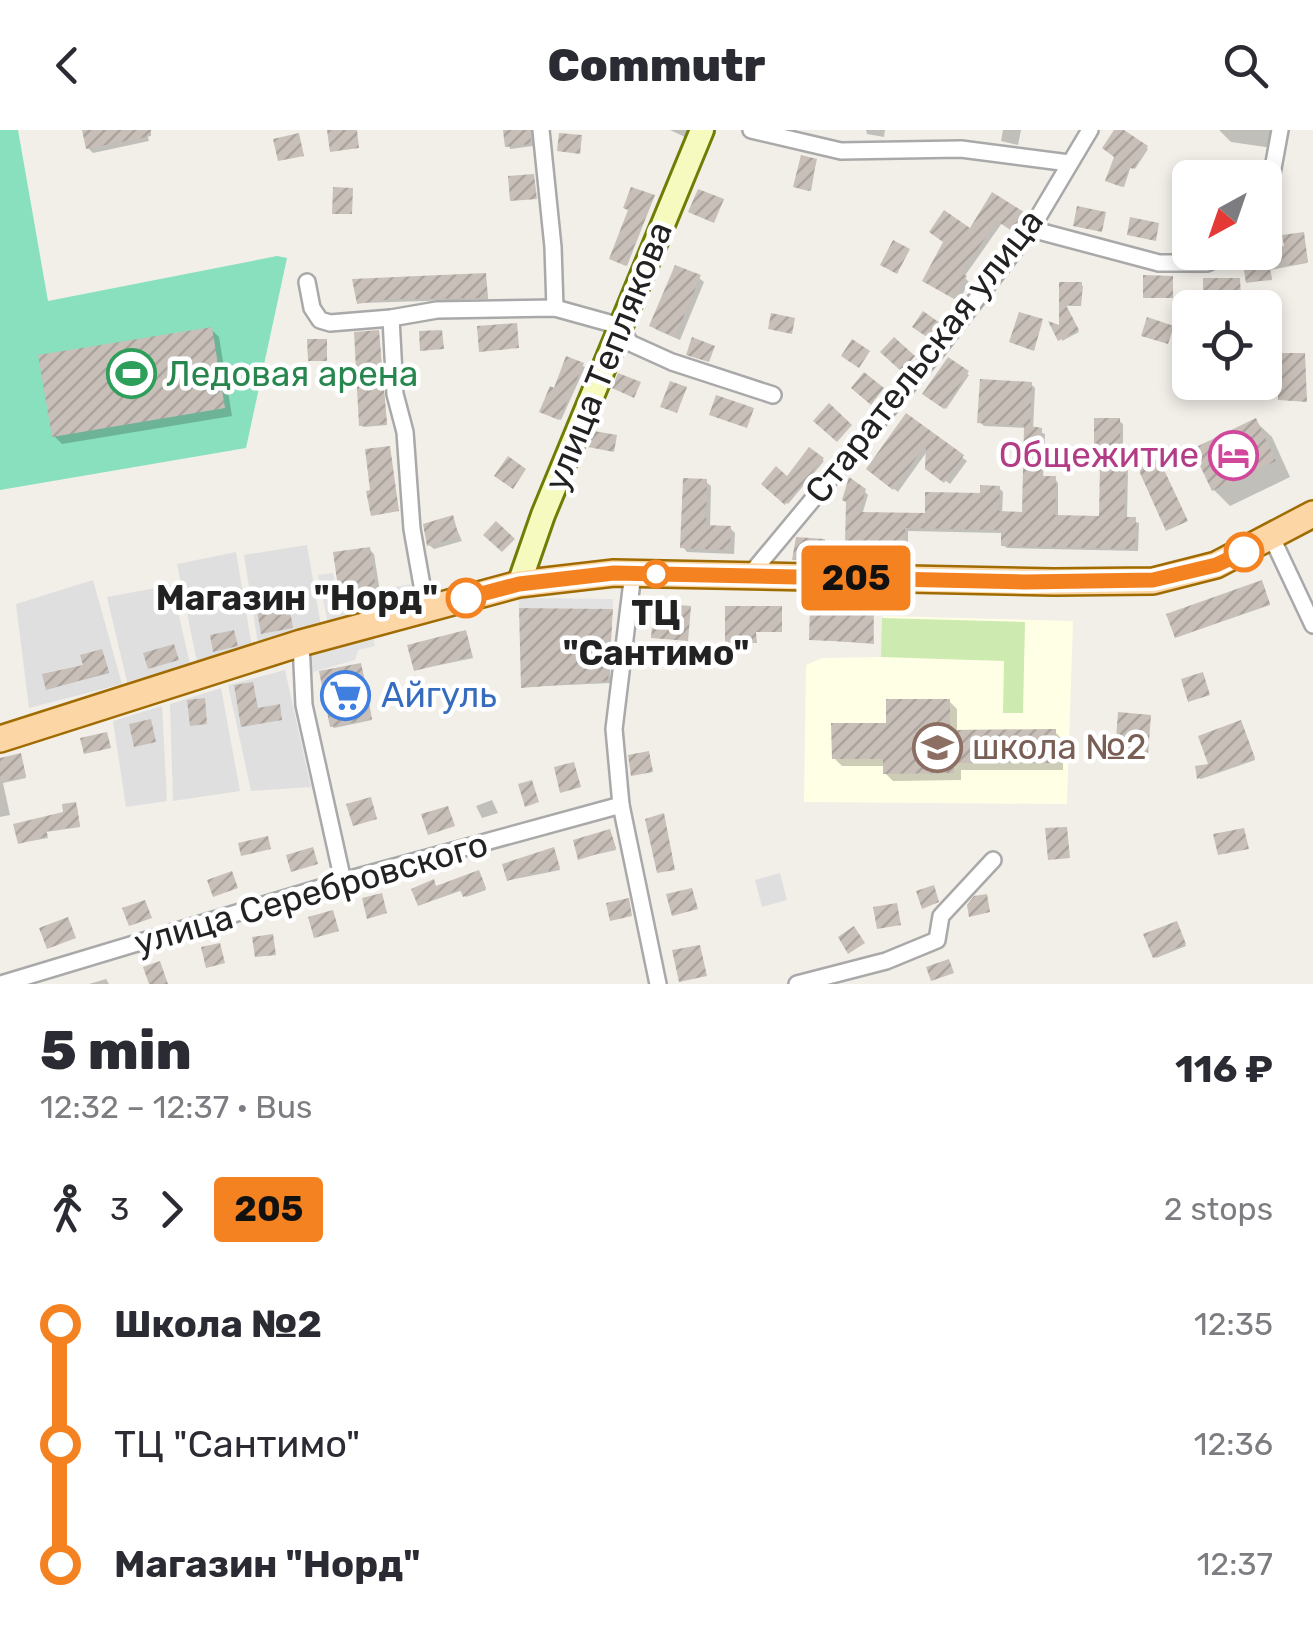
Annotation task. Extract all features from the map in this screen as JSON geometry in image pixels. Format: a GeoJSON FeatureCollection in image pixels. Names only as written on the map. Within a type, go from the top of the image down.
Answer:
{"type":"FeatureCollection","features":[{"type":"Feature","properties":{"kind":"main road","name":"улица Теплякова"},"geometry":{"type":"LineString","coordinates":[[519,584],[542,515],[702,130]]}},
{"type":"Feature","properties":{"kind":"main road"},"geometry":{"type":"LineString","coordinates":[[0,739],[301,643],[519,584],[632,573],[1039,582],[1153,580],[1216,565],[1313,514]]}},
{"type":"Feature","properties":{"kind":"street"},"geometry":{"type":"LineString","coordinates":[[540,130],[554,247],[555,308]]}},
{"type":"Feature","properties":{"kind":"street"},"geometry":{"type":"LineString","coordinates":[[750,130],[840,151],[961,148],[1069,163]]}},
{"type":"Feature","properties":{"kind":"street","name":"Старательская улица"},"geometry":{"type":"LineString","coordinates":[[749,576],[1032,229],[1090,130]]}},
{"type":"Feature","properties":{"kind":"street"},"geometry":{"type":"LineString","coordinates":[[1275,160],[1280,130]]}},
{"type":"Feature","properties":{"kind":"street"},"geometry":{"type":"LineString","coordinates":[[1032,229],[1159,263],[1172,263]]}},
{"type":"Feature","properties":{"kind":"street"},"geometry":{"type":"LineString","coordinates":[[307,282],[312,308],[320,320],[330,323],[437,310],[555,308],[620,326],[630,343],[672,362],[773,396]]}},
{"type":"Feature","properties":{"kind":"street"},"geometry":{"type":"LineString","coordinates":[[391,318],[395,394],[405,432],[412,528],[426,608]]}},
{"type":"Feature","properties":{"kind":"street"},"geometry":{"type":"LineString","coordinates":[[1272,538],[1313,625]]}},
{"type":"Feature","properties":{"kind":"street"},"geometry":{"type":"LineString","coordinates":[[632,573],[614,729],[621,805],[658,984]]}},
{"type":"Feature","properties":{"kind":"street"},"geometry":{"type":"LineString","coordinates":[[301,643],[304,705],[344,882]]}},
{"type":"Feature","properties":{"kind":"street","name":"улица Серебровского"},"geometry":{"type":"LineString","coordinates":[[1,984],[621,805]]}},
{"type":"Feature","properties":{"kind":"street"},"geometry":{"type":"LineString","coordinates":[[797,984],[886,961],[938,940],[942,916],[992,860]]}},
{"type":"Feature","properties":{"kind":"shaded area"},"geometry":{"type":"Polygon","coordinates":[[[307,545],[321,626],[258,644],[244,555],[307,545]]]}},
{"type":"Feature","properties":{"kind":"shaded area"},"geometry":{"type":"Polygon","coordinates":[[[236,552],[252,647],[197,662],[177,564],[236,552]]]}},
{"type":"Feature","properties":{"kind":"shaded area"},"geometry":{"type":"Polygon","coordinates":[[[333,573],[339,598],[410,584],[415,594],[328,623],[318,575],[333,573]]]}},
{"type":"Feature","properties":{"kind":"shaded area"},"geometry":{"type":"Polygon","coordinates":[[[93,580],[122,684],[29,708],[16,604],[93,580]]]}},
{"type":"Feature","properties":{"kind":"shaded area"},"geometry":{"type":"Polygon","coordinates":[[[172,585],[190,664],[127,682],[107,597],[172,585]]]}},
{"type":"Feature","properties":{"kind":"shaded area"},"geometry":{"type":"Polygon","coordinates":[[[519,598],[613,599],[613,609],[519,608],[519,598]]]}},
{"type":"Feature","properties":{"kind":"shaded area","name":"школа №2"},"geometry":{"type":"Polygon","coordinates":[[[883,616],[1073,621],[1067,804],[804,802],[806,665],[822,658],[881,657],[883,616]]]}},
{"type":"Feature","properties":{"kind":"shaded area"},"geometry":{"type":"Polygon","coordinates":[[[372,630],[375,646],[358,650],[355,660],[313,672],[305,650],[372,630]]]}},
{"type":"Feature","properties":{"kind":"shaded area"},"geometry":{"type":"Polygon","coordinates":[[[285,670],[311,787],[251,791],[228,685],[285,670]]]}},
{"type":"Feature","properties":{"kind":"shaded area"},"geometry":{"type":"Polygon","coordinates":[[[221,688],[240,791],[173,801],[170,704],[221,688]]]}},
{"type":"Feature","properties":{"kind":"shaded area"},"geometry":{"type":"Polygon","coordinates":[[[162,706],[167,801],[126,807],[113,721],[162,706]]]}},
{"type":"Feature","properties":{"kind":"shaded area"},"geometry":{"type":"Polygon","coordinates":[[[780,873],[787,900],[762,907],[755,880],[780,873]]]}},
{"type":"Feature","properties":{"kind":"green space","name":"Ледовая арена"},"geometry":{"type":"Polygon","coordinates":[[[0,130],[18,130],[48,301],[277,256],[287,258],[246,448],[0,490],[0,130]]]}},
{"type":"Feature","properties":{"kind":"green space"},"geometry":{"type":"Polygon","coordinates":[[[882,618],[1025,622],[1023,713],[1003,713],[1004,661],[881,657],[882,618]]]}},
{"type":"Feature","properties":{"kind":"building"},"geometry":{"type":"Polygon","coordinates":[[[82,130],[151,130],[151,136],[86,149],[82,130]]]}},
{"type":"Feature","properties":{"kind":"building"},"geometry":{"type":"Polygon","coordinates":[[[327,130],[357,130],[359,148],[330,152],[327,130]]]}},
{"type":"Feature","properties":{"kind":"building"},"geometry":{"type":"Polygon","coordinates":[[[503,130],[530,130],[531,144],[505,147],[503,130]]]}},
{"type":"Feature","properties":{"kind":"building"},"geometry":{"type":"Polygon","coordinates":[[[1114,130],[1124,130],[1148,146],[1133,169],[1129,167],[1122,187],[1105,181],[1114,157],[1102,148],[1114,130]]]}},
{"type":"Feature","properties":{"kind":"building"},"geometry":{"type":"Polygon","coordinates":[[[299,133],[304,156],[278,161],[273,139],[299,133]]]}},
{"type":"Feature","properties":{"kind":"building"},"geometry":{"type":"Polygon","coordinates":[[[559,133],[582,135],[580,154],[557,151],[559,133]]]}},
{"type":"Feature","properties":{"kind":"building"},"geometry":{"type":"Polygon","coordinates":[[[801,155],[817,159],[809,191],[793,187],[801,155]]]}},
{"type":"Feature","properties":{"kind":"building"},"geometry":{"type":"Polygon","coordinates":[[[534,174],[537,199],[510,201],[508,176],[534,174]]]}},
{"type":"Feature","properties":{"kind":"building"},"geometry":{"type":"Polygon","coordinates":[[[333,187],[353,188],[352,214],[332,214],[333,187]]]}},
{"type":"Feature","properties":{"kind":"building"},"geometry":{"type":"Polygon","coordinates":[[[631,187],[655,195],[626,266],[609,259],[628,210],[623,208],[631,187]]]}},
{"type":"Feature","properties":{"kind":"building"},"geometry":{"type":"Polygon","coordinates":[[[698,189],[724,199],[714,223],[688,212],[698,189]]]}},
{"type":"Feature","properties":{"kind":"building"},"geometry":{"type":"Polygon","coordinates":[[[992,192],[1024,212],[1012,231],[997,221],[961,273],[967,276],[954,299],[922,281],[943,242],[929,232],[944,210],[970,228],[992,192]]]}},
{"type":"Feature","properties":{"kind":"building"},"geometry":{"type":"Polygon","coordinates":[[[1077,206],[1106,212],[1102,232],[1073,226],[1077,206]]]}},
{"type":"Feature","properties":{"kind":"building"},"geometry":{"type":"Polygon","coordinates":[[[1130,217],[1159,223],[1156,241],[1127,235],[1130,217]]]}},
{"type":"Feature","properties":{"kind":"building"},"geometry":{"type":"Polygon","coordinates":[[[1304,232],[1308,262],[1282,266],[1282,235],[1304,232]]]}},
{"type":"Feature","properties":{"kind":"building"},"geometry":{"type":"Polygon","coordinates":[[[893,240],[910,249],[897,274],[880,265],[893,240]]]}},
{"type":"Feature","properties":{"kind":"building"},"geometry":{"type":"Polygon","coordinates":[[[675,265],[701,275],[675,337],[649,326],[675,265]]]}},
{"type":"Feature","properties":{"kind":"building"},"geometry":{"type":"Polygon","coordinates":[[[1244,270],[1270,270],[1272,279],[1246,283],[1244,270]]]}},
{"type":"Feature","properties":{"kind":"building"},"geometry":{"type":"Polygon","coordinates":[[[486,273],[488,298],[391,299],[357,304],[352,279],[486,273]]]}},
{"type":"Feature","properties":{"kind":"building"},"geometry":{"type":"Polygon","coordinates":[[[1143,275],[1173,276],[1172,298],[1143,298],[1143,275]]]}},
{"type":"Feature","properties":{"kind":"building"},"geometry":{"type":"Polygon","coordinates":[[[1203,278],[1240,278],[1241,290],[1203,290],[1203,278]]]}},
{"type":"Feature","properties":{"kind":"building"},"geometry":{"type":"Polygon","coordinates":[[[1059,282],[1082,282],[1082,293],[1080,305],[1066,305],[1079,330],[1058,341],[1048,321],[1059,325],[1059,282]]]}},
{"type":"Feature","properties":{"kind":"building"},"geometry":{"type":"Polygon","coordinates":[[[923,311],[940,323],[930,339],[912,327],[923,311]]]}},
{"type":"Feature","properties":{"kind":"building"},"geometry":{"type":"Polygon","coordinates":[[[1019,312],[1043,319],[1034,351],[1009,342],[1019,312]]]}},
{"type":"Feature","properties":{"kind":"building"},"geometry":{"type":"Polygon","coordinates":[[[771,313],[795,318],[792,334],[768,329],[771,313]]]}},
{"type":"Feature","properties":{"kind":"building"},"geometry":{"type":"Polygon","coordinates":[[[1147,317],[1172,325],[1168,344],[1141,336],[1147,317]]]}},
{"type":"Feature","properties":{"kind":"building"},"geometry":{"type":"Polygon","coordinates":[[[517,323],[519,348],[479,352],[477,326],[517,323]]]}},
{"type":"Feature","properties":{"kind":"building"},"geometry":{"type":"Polygon","coordinates":[[[212,327],[225,408],[52,437],[38,355],[212,327]]]}},
{"type":"Feature","properties":{"kind":"building"},"geometry":{"type":"Polygon","coordinates":[[[379,330],[387,424],[359,426],[354,332],[379,330]]]}},
{"type":"Feature","properties":{"kind":"building"},"geometry":{"type":"Polygon","coordinates":[[[442,330],[444,349],[420,351],[419,331],[442,330]]]}},
{"type":"Feature","properties":{"kind":"building"},"geometry":{"type":"Polygon","coordinates":[[[692,337],[715,346],[709,362],[686,355],[692,337]]]}},
{"type":"Feature","properties":{"kind":"building"},"geometry":{"type":"Polygon","coordinates":[[[894,337],[915,356],[902,372],[880,352],[894,337]]]}},
{"type":"Feature","properties":{"kind":"building"},"geometry":{"type":"Polygon","coordinates":[[[307,339],[327,339],[327,361],[308,361],[307,339]]]}},
{"type":"Feature","properties":{"kind":"building"},"geometry":{"type":"Polygon","coordinates":[[[852,339],[870,351],[859,368],[841,356],[852,339]]]}},
{"type":"Feature","properties":{"kind":"building"},"geometry":{"type":"Polygon","coordinates":[[[1282,353],[1305,353],[1307,402],[1278,400],[1282,400],[1282,353]]]}},
{"type":"Feature","properties":{"kind":"building"},"geometry":{"type":"Polygon","coordinates":[[[566,356],[584,363],[559,420],[539,412],[550,386],[554,388],[566,356]]]}},
{"type":"Feature","properties":{"kind":"building"},"geometry":{"type":"Polygon","coordinates":[[[948,357],[969,371],[944,409],[922,394],[948,357]]]}},
{"type":"Feature","properties":{"kind":"building"},"geometry":{"type":"Polygon","coordinates":[[[864,372],[884,388],[871,405],[851,388],[864,372]]]}},
{"type":"Feature","properties":{"kind":"building"},"geometry":{"type":"Polygon","coordinates":[[[618,373],[641,382],[634,398],[612,388],[618,373]]]}},
{"type":"Feature","properties":{"kind":"building"},"geometry":{"type":"Polygon","coordinates":[[[980,379],[1032,382],[1030,426],[1042,428],[1041,476],[1056,476],[1055,515],[1099,516],[1100,464],[1094,464],[1094,418],[1120,418],[1121,464],[1126,465],[1124,517],[1136,517],[1135,549],[1001,546],[1001,530],[905,528],[905,546],[845,545],[846,502],[842,500],[849,477],[866,489],[859,512],[925,513],[925,492],[980,493],[980,485],[1000,486],[999,511],[1022,512],[1024,426],[977,423],[980,379]]]}},
{"type":"Feature","properties":{"kind":"building"},"geometry":{"type":"Polygon","coordinates":[[[670,381],[687,387],[677,413],[660,407],[670,381]]]}},
{"type":"Feature","properties":{"kind":"building"},"geometry":{"type":"Polygon","coordinates":[[[716,395],[754,408],[747,428],[709,415],[716,395]]]}},
{"type":"Feature","properties":{"kind":"building"},"geometry":{"type":"Polygon","coordinates":[[[829,403],[852,425],[837,442],[813,421],[829,403]]]}},
{"type":"Feature","properties":{"kind":"building"},"geometry":{"type":"Polygon","coordinates":[[[906,413],[964,455],[944,483],[925,469],[926,444],[893,490],[866,469],[906,413]]]}},
{"type":"Feature","properties":{"kind":"building","name":"Общежитие"},"geometry":{"type":"Polygon","coordinates":[[[1256,418],[1276,461],[1212,491],[1192,449],[1256,418]]]}},
{"type":"Feature","properties":{"kind":"building"},"geometry":{"type":"Polygon","coordinates":[[[594,431],[617,435],[614,452],[588,447],[594,431]]]}},
{"type":"Feature","properties":{"kind":"building"},"geometry":{"type":"Polygon","coordinates":[[[390,446],[399,511],[371,516],[365,449],[390,446]]]}},
{"type":"Feature","properties":{"kind":"building"},"geometry":{"type":"Polygon","coordinates":[[[809,447],[824,458],[785,505],[761,484],[776,466],[787,476],[809,447]]]}},
{"type":"Feature","properties":{"kind":"building"},"geometry":{"type":"Polygon","coordinates":[[[508,456],[526,469],[513,489],[494,476],[508,456]]]}},
{"type":"Feature","properties":{"kind":"building"},"geometry":{"type":"Polygon","coordinates":[[[1159,459],[1188,521],[1166,531],[1140,473],[1140,468],[1159,459]]]}},
{"type":"Feature","properties":{"kind":"building"},"geometry":{"type":"Polygon","coordinates":[[[683,478],[707,479],[706,525],[731,526],[730,550],[680,548],[683,478]]]}},
{"type":"Feature","properties":{"kind":"building"},"geometry":{"type":"Polygon","coordinates":[[[453,515],[459,537],[427,546],[423,524],[453,515]]]}},
{"type":"Feature","properties":{"kind":"building"},"geometry":{"type":"Polygon","coordinates":[[[496,521],[515,539],[502,552],[483,535],[496,521]]]}},
{"type":"Feature","properties":{"kind":"building"},"geometry":{"type":"Polygon","coordinates":[[[796,537],[825,539],[824,561],[792,560],[796,537]]]}},
{"type":"Feature","properties":{"kind":"building"},"geometry":{"type":"Polygon","coordinates":[[[370,547],[376,588],[339,594],[333,552],[370,547]]]}},
{"type":"Feature","properties":{"kind":"building"},"geometry":{"type":"Polygon","coordinates":[[[1262,580],[1270,604],[1175,638],[1166,614],[1262,580]]]}},
{"type":"Feature","properties":{"kind":"building"},"geometry":{"type":"Polygon","coordinates":[[[654,603],[691,606],[688,641],[651,638],[654,603]]]}},
{"type":"Feature","properties":{"kind":"building"},"geometry":{"type":"Polygon","coordinates":[[[289,605],[293,628],[261,634],[257,610],[289,605]]]}},
{"type":"Feature","properties":{"kind":"building"},"geometry":{"type":"Polygon","coordinates":[[[725,606],[782,606],[782,632],[756,632],[757,643],[725,643],[725,606]]]}},
{"type":"Feature","properties":{"kind":"building"},"geometry":{"type":"Polygon","coordinates":[[[810,607],[874,610],[873,643],[809,640],[810,607]]]}},
{"type":"Feature","properties":{"kind":"building"},"geometry":{"type":"Polygon","coordinates":[[[519,608],[613,609],[608,681],[521,688],[519,608]]]}},
{"type":"Feature","properties":{"kind":"building"},"geometry":{"type":"Polygon","coordinates":[[[234,630],[238,646],[213,652],[210,635],[234,630]]]}},
{"type":"Feature","properties":{"kind":"building"},"geometry":{"type":"Polygon","coordinates":[[[466,630],[472,656],[414,671],[407,645],[466,630]]]}},
{"type":"Feature","properties":{"kind":"building"},"geometry":{"type":"Polygon","coordinates":[[[174,644],[179,660],[148,669],[143,653],[174,644]]]}},
{"type":"Feature","properties":{"kind":"building"},"geometry":{"type":"Polygon","coordinates":[[[102,649],[109,672],[46,690],[42,674],[83,665],[80,655],[102,649]]]}},
{"type":"Feature","properties":{"kind":"building","name":"Айгуль"},"geometry":{"type":"Polygon","coordinates":[[[361,663],[372,719],[330,727],[319,671],[361,663]]]}},
{"type":"Feature","properties":{"kind":"building"},"geometry":{"type":"Polygon","coordinates":[[[1203,672],[1210,695],[1188,702],[1181,679],[1203,672]]]}},
{"type":"Feature","properties":{"kind":"building"},"geometry":{"type":"Polygon","coordinates":[[[253,682],[258,708],[280,704],[282,720],[241,727],[234,685],[253,682]]]}},
{"type":"Feature","properties":{"kind":"building"},"geometry":{"type":"Polygon","coordinates":[[[205,698],[207,724],[190,726],[187,700],[205,698]]]}},
{"type":"Feature","properties":{"kind":"building"},"geometry":{"type":"Polygon","coordinates":[[[886,699],[950,699],[950,730],[1056,729],[1056,763],[954,763],[954,773],[883,774],[883,759],[832,759],[831,723],[886,723],[886,699]]]}},
{"type":"Feature","properties":{"kind":"building"},"geometry":{"type":"Polygon","coordinates":[[[1118,712],[1151,715],[1148,755],[1115,753],[1118,712]]]}},
{"type":"Feature","properties":{"kind":"building"},"geometry":{"type":"Polygon","coordinates":[[[151,719],[156,742],[134,747],[129,724],[151,719]]]}},
{"type":"Feature","properties":{"kind":"building"},"geometry":{"type":"Polygon","coordinates":[[[1241,720],[1255,758],[1197,779],[1195,766],[1208,764],[1198,736],[1241,720]]]}},
{"type":"Feature","properties":{"kind":"building"},"geometry":{"type":"Polygon","coordinates":[[[107,732],[111,748],[84,754],[80,738],[107,732]]]}},
{"type":"Feature","properties":{"kind":"building"},"geometry":{"type":"Polygon","coordinates":[[[649,751],[653,772],[631,776],[628,755],[649,751]]]}},
{"type":"Feature","properties":{"kind":"building"},"geometry":{"type":"Polygon","coordinates":[[[21,753],[26,776],[0,782],[0,758],[21,753]]]}},
{"type":"Feature","properties":{"kind":"building"},"geometry":{"type":"Polygon","coordinates":[[[574,762],[581,787],[560,793],[554,767],[574,762]]]}},
{"type":"Feature","properties":{"kind":"building"},"geometry":{"type":"Polygon","coordinates":[[[532,780],[539,802],[525,807],[518,784],[532,780]]]}},
{"type":"Feature","properties":{"kind":"building"},"geometry":{"type":"Polygon","coordinates":[[[371,797],[377,819],[353,826],[346,804],[371,797]]]}},
{"type":"Feature","properties":{"kind":"building"},"geometry":{"type":"Polygon","coordinates":[[[76,802],[80,826],[46,831],[48,836],[18,844],[13,824],[63,812],[62,804],[76,802]]]}},
{"type":"Feature","properties":{"kind":"building"},"geometry":{"type":"Polygon","coordinates":[[[448,806],[455,826],[428,835],[421,814],[448,806]]]}},
{"type":"Feature","properties":{"kind":"building"},"geometry":{"type":"Polygon","coordinates":[[[664,813],[675,870],[657,873],[645,819],[664,813]]]}},
{"type":"Feature","properties":{"kind":"building"},"geometry":{"type":"Polygon","coordinates":[[[1067,827],[1070,858],[1048,860],[1045,828],[1067,827]]]}},
{"type":"Feature","properties":{"kind":"building"},"geometry":{"type":"Polygon","coordinates":[[[1244,828],[1249,849],[1218,855],[1213,834],[1244,828]]]}},
{"type":"Feature","properties":{"kind":"building"},"geometry":{"type":"Polygon","coordinates":[[[610,829],[616,848],[578,860],[573,840],[610,829]]]}},
{"type":"Feature","properties":{"kind":"building"},"geometry":{"type":"Polygon","coordinates":[[[268,836],[271,849],[241,856],[238,843],[268,836]]]}},
{"type":"Feature","properties":{"kind":"building"},"geometry":{"type":"Polygon","coordinates":[[[313,847],[318,864],[291,872],[286,855],[313,847]]]}},
{"type":"Feature","properties":{"kind":"building"},"geometry":{"type":"Polygon","coordinates":[[[554,847],[560,868],[507,881],[502,864],[554,847]]]}},
{"type":"Feature","properties":{"kind":"building"},"geometry":{"type":"Polygon","coordinates":[[[479,870],[486,888],[463,897],[460,889],[418,906],[411,889],[434,879],[436,886],[479,870]]]}},
{"type":"Feature","properties":{"kind":"building"},"geometry":{"type":"Polygon","coordinates":[[[232,871],[238,888],[213,897],[207,880],[232,871]]]}},
{"type":"Feature","properties":{"kind":"building"},"geometry":{"type":"Polygon","coordinates":[[[934,885],[939,902],[922,909],[916,891],[934,885]]]}},
{"type":"Feature","properties":{"kind":"building"},"geometry":{"type":"Polygon","coordinates":[[[692,888],[698,909],[672,916],[666,894],[692,888]]]}},
{"type":"Feature","properties":{"kind":"building"},"geometry":{"type":"Polygon","coordinates":[[[382,893],[387,913],[367,919],[362,898],[382,893]]]}},
{"type":"Feature","properties":{"kind":"building"},"geometry":{"type":"Polygon","coordinates":[[[987,894],[990,912],[969,917],[967,905],[974,896],[987,894]]]}},
{"type":"Feature","properties":{"kind":"building"},"geometry":{"type":"Polygon","coordinates":[[[629,898],[632,916],[610,921],[606,903],[629,898]]]}},
{"type":"Feature","properties":{"kind":"building"},"geometry":{"type":"Polygon","coordinates":[[[145,900],[152,918],[129,926],[122,908],[145,900]]]}},
{"type":"Feature","properties":{"kind":"building"},"geometry":{"type":"Polygon","coordinates":[[[897,903],[901,925],[877,929],[873,907],[897,903]]]}},
{"type":"Feature","properties":{"kind":"building"},"geometry":{"type":"Polygon","coordinates":[[[333,910],[339,931],[314,938],[308,917],[333,910]]]}},
{"type":"Feature","properties":{"kind":"building"},"geometry":{"type":"Polygon","coordinates":[[[68,917],[76,938],[47,949],[39,928],[68,917]]]}},
{"type":"Feature","properties":{"kind":"building"},"geometry":{"type":"Polygon","coordinates":[[[1177,921],[1186,944],[1153,958],[1143,934],[1177,921]]]}},
{"type":"Feature","properties":{"kind":"building"},"geometry":{"type":"Polygon","coordinates":[[[854,926],[865,943],[848,954],[838,937],[854,926]]]}},
{"type":"Feature","properties":{"kind":"building"},"geometry":{"type":"Polygon","coordinates":[[[273,934],[276,955],[255,957],[252,937],[273,934]]]}},
{"type":"Feature","properties":{"kind":"building"},"geometry":{"type":"Polygon","coordinates":[[[220,943],[225,963],[206,968],[201,947],[220,943]]]}},
{"type":"Feature","properties":{"kind":"building"},"geometry":{"type":"Polygon","coordinates":[[[700,945],[707,976],[679,982],[672,950],[700,945]]]}},
{"type":"Feature","properties":{"kind":"building"},"geometry":{"type":"Polygon","coordinates":[[[949,959],[954,973],[931,981],[926,967],[949,959]]]}},
{"type":"Feature","properties":{"kind":"building"},"geometry":{"type":"Polygon","coordinates":[[[160,961],[168,984],[149,984],[143,967],[160,961]]]}},
{"type":"Feature","properties":{"kind":"bus line","name":"205"},"geometry":{"type":"LineString","coordinates":[[466,598],[519,584],[614,573],[1024,582],[1153,580],[1216,565],[1244,552]]}},
{"type":"Feature","properties":{"kind":"place","name":"Ледовая арена"},"geometry":{"type":"Point","coordinates":[131,374]}},
{"type":"Feature","properties":{"kind":"place","name":"Общежитие"},"geometry":{"type":"Point","coordinates":[1234,455]}},
{"type":"Feature","properties":{"kind":"place","name":"ТЦ \"Сантимо\""},"geometry":{"type":"Point","coordinates":[656,574]}},
{"type":"Feature","properties":{"kind":"place","name":"Магазин \"Норд\""},"geometry":{"type":"Point","coordinates":[466,598]}},
{"type":"Feature","properties":{"kind":"place","name":"Айгуль"},"geometry":{"type":"Point","coordinates":[346,695]}},
{"type":"Feature","properties":{"kind":"place","name":"школа №2"},"geometry":{"type":"Point","coordinates":[937,747]}}]}
